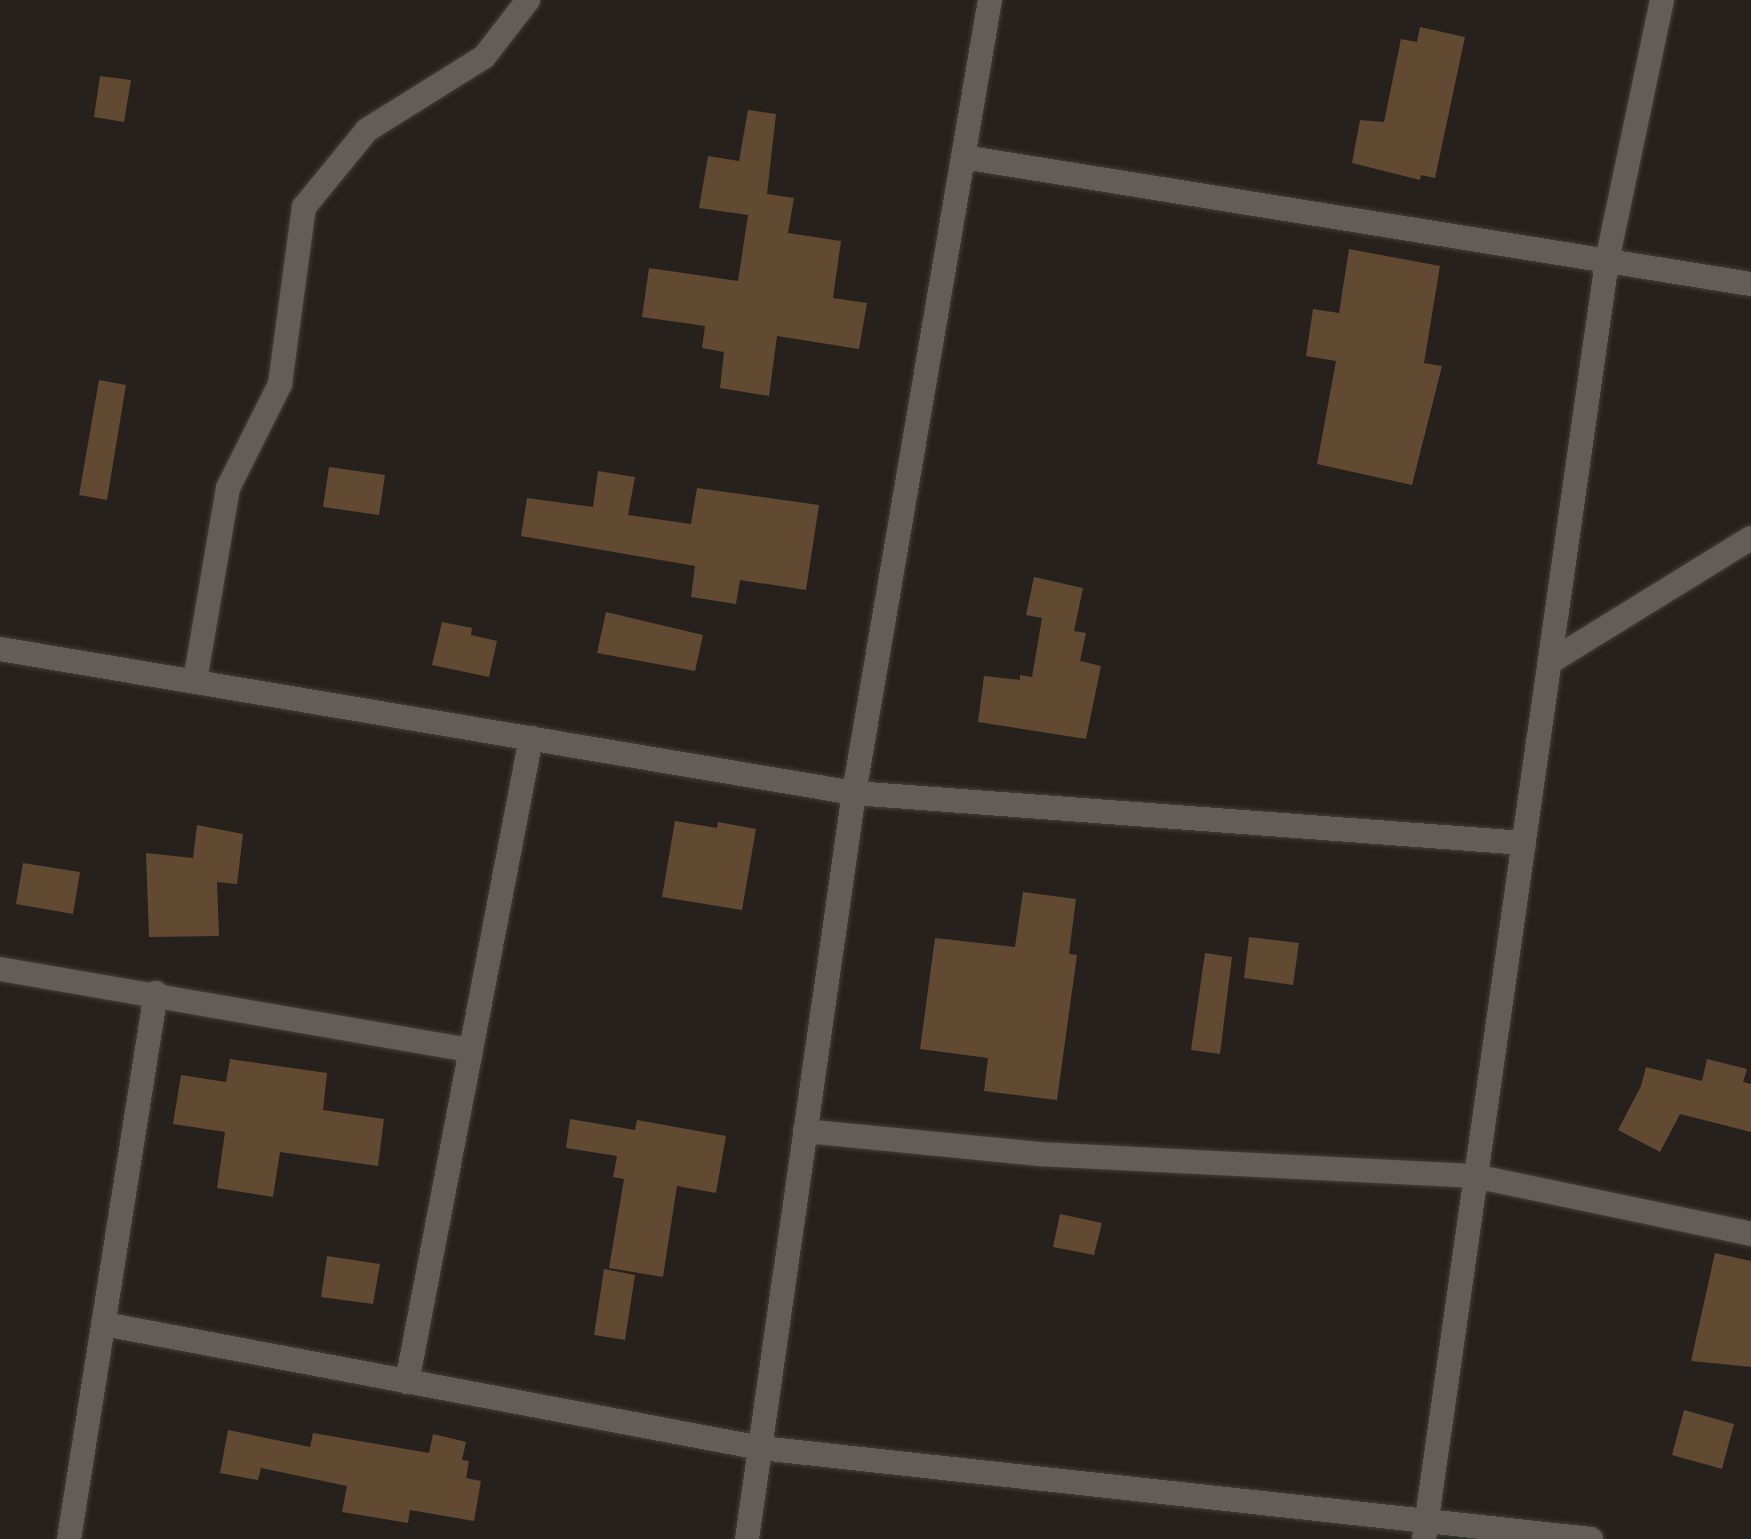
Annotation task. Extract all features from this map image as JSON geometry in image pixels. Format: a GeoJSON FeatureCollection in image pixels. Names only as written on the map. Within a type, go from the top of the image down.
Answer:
{"type":"FeatureCollection","features":[{"type":"Feature","properties":{"kind":"street"},"geometry":{"type":"LineString","coordinates":[[195,681],[228,488],[280,384],[304,207],[367,130],[484,57],[528,0]]}},
{"type":"Feature","properties":{"kind":"street"},"geometry":{"type":"LineString","coordinates":[[747,1539],[854,793],[990,0]]}},
{"type":"Feature","properties":{"kind":"street"},"geometry":{"type":"LineString","coordinates":[[1425,1530],[1607,261],[1662,0]]}},
{"type":"Feature","properties":{"kind":"street"},"geometry":{"type":"LineString","coordinates":[[963,157],[1751,284]]}},
{"type":"Feature","properties":{"kind":"street"},"geometry":{"type":"LineString","coordinates":[[1550,662],[1751,538]]}},
{"type":"Feature","properties":{"kind":"street"},"geometry":{"type":"LineString","coordinates":[[0,649],[854,793],[1524,843]]}},
{"type":"Feature","properties":{"kind":"street"},"geometry":{"type":"LineString","coordinates":[[407,1382],[531,738]]}},
{"type":"Feature","properties":{"kind":"street"},"geometry":{"type":"LineString","coordinates":[[0,969],[156,993],[471,1050]]}},
{"type":"Feature","properties":{"kind":"street"},"geometry":{"type":"LineString","coordinates":[[69,1539],[156,993]]}},
{"type":"Feature","properties":{"kind":"street"},"geometry":{"type":"LineString","coordinates":[[805,1131],[1040,1154],[1474,1176],[1751,1234]]}},
{"type":"Feature","properties":{"kind":"street"},"geometry":{"type":"LineString","coordinates":[[104,1324],[761,1448],[1425,1530],[1591,1539]]}},
{"type":"Feature","properties":{"kind":"building"},"geometry":{"type":"Polygon","coordinates":[[[1420,27],[1465,37],[1435,178],[1421,175],[1420,180],[1352,163],[1360,120],[1384,122],[1401,39],[1417,42],[1420,27]]]}},
{"type":"Feature","properties":{"kind":"building"},"geometry":{"type":"Polygon","coordinates":[[[100,76],[131,80],[124,122],[94,117],[100,76]]]}},
{"type":"Feature","properties":{"kind":"building"},"geometry":{"type":"Polygon","coordinates":[[[748,110],[776,114],[767,194],[794,198],[788,233],[841,241],[833,298],[867,303],[859,349],[777,336],[769,396],[720,388],[724,352],[702,348],[705,326],[642,317],[649,268],[738,281],[748,215],[699,208],[708,156],[739,161],[748,110]]]}},
{"type":"Feature","properties":{"kind":"building"},"geometry":{"type":"Polygon","coordinates":[[[1349,249],[1440,266],[1424,363],[1442,366],[1412,485],[1317,464],[1336,361],[1306,356],[1313,309],[1339,313],[1349,249]]]}},
{"type":"Feature","properties":{"kind":"building"},"geometry":{"type":"Polygon","coordinates":[[[99,380],[126,385],[107,500],[79,495],[99,380]]]}},
{"type":"Feature","properties":{"kind":"building"},"geometry":{"type":"Polygon","coordinates":[[[329,467],[385,475],[379,515],[323,507],[329,467]]]}},
{"type":"Feature","properties":{"kind":"building"},"geometry":{"type":"Polygon","coordinates":[[[598,471],[635,477],[628,515],[691,524],[697,488],[819,505],[806,590],[740,580],[736,604],[691,597],[695,566],[521,536],[527,498],[593,507],[598,471]]]}},
{"type":"Feature","properties":{"kind":"building"},"geometry":{"type":"Polygon","coordinates":[[[1034,577],[1083,588],[1074,631],[1086,633],[1080,661],[1101,666],[1086,739],[978,722],[984,676],[1020,680],[1020,675],[1032,677],[1042,618],[1026,615],[1034,577]]]}},
{"type":"Feature","properties":{"kind":"building"},"geometry":{"type":"Polygon","coordinates":[[[606,612],[703,635],[695,671],[597,653],[606,612]]]}},
{"type":"Feature","properties":{"kind":"building"},"geometry":{"type":"Polygon","coordinates":[[[442,622],[472,628],[471,635],[497,641],[489,677],[432,665],[442,622]]]}},
{"type":"Feature","properties":{"kind":"building"},"geometry":{"type":"Polygon","coordinates":[[[675,821],[717,828],[718,822],[756,829],[742,910],[662,897],[675,821]]]}},
{"type":"Feature","properties":{"kind":"building"},"geometry":{"type":"Polygon","coordinates":[[[197,825],[243,834],[237,884],[217,882],[219,936],[149,937],[146,853],[193,858],[197,825]]]}},
{"type":"Feature","properties":{"kind":"building"},"geometry":{"type":"Polygon","coordinates":[[[23,863],[80,872],[73,914],[16,904],[23,863]]]}},
{"type":"Feature","properties":{"kind":"building"},"geometry":{"type":"Polygon","coordinates":[[[1023,892],[1076,899],[1069,954],[1077,955],[1057,1100],[984,1091],[988,1058],[920,1049],[935,938],[1015,947],[1023,892]]]}},
{"type":"Feature","properties":{"kind":"building"},"geometry":{"type":"Polygon","coordinates":[[[1249,937],[1299,943],[1293,985],[1244,978],[1249,937]]]}},
{"type":"Feature","properties":{"kind":"building"},"geometry":{"type":"Polygon","coordinates":[[[1205,953],[1232,957],[1220,1054],[1191,1050],[1205,953]]]}},
{"type":"Feature","properties":{"kind":"building"},"geometry":{"type":"Polygon","coordinates":[[[230,1059],[327,1073],[323,1110],[384,1119],[378,1166],[280,1152],[273,1197],[217,1188],[225,1132],[173,1124],[181,1075],[226,1082],[230,1059]]]}},
{"type":"Feature","properties":{"kind":"building"},"geometry":{"type":"Polygon","coordinates":[[[1707,1059],[1747,1069],[1743,1082],[1751,1084],[1751,1132],[1680,1114],[1660,1152],[1618,1130],[1641,1086],[1646,1067],[1702,1081],[1707,1059]]]}},
{"type":"Feature","properties":{"kind":"building"},"geometry":{"type":"Polygon","coordinates":[[[570,1119],[635,1130],[637,1120],[726,1136],[716,1193],[677,1186],[663,1277],[609,1268],[624,1179],[613,1177],[617,1156],[566,1148],[570,1119]]]}},
{"type":"Feature","properties":{"kind":"building"},"geometry":{"type":"Polygon","coordinates":[[[1060,1214],[1102,1223],[1094,1255],[1053,1247],[1060,1214]]]}},
{"type":"Feature","properties":{"kind":"building"},"geometry":{"type":"Polygon","coordinates":[[[1715,1253],[1751,1261],[1751,1367],[1691,1361],[1715,1253]]]}},
{"type":"Feature","properties":{"kind":"building"},"geometry":{"type":"Polygon","coordinates":[[[327,1256],[380,1264],[373,1304],[321,1297],[327,1256]]]}},
{"type":"Feature","properties":{"kind":"building"},"geometry":{"type":"Polygon","coordinates":[[[604,1269],[635,1275],[625,1340],[594,1335],[604,1269]]]}},
{"type":"Feature","properties":{"kind":"building"},"geometry":{"type":"Polygon","coordinates":[[[1684,1410],[1734,1424],[1722,1469],[1672,1455],[1684,1410]]]}},
{"type":"Feature","properties":{"kind":"building"},"geometry":{"type":"Polygon","coordinates":[[[228,1430],[310,1447],[313,1433],[429,1453],[433,1434],[466,1442],[462,1460],[469,1461],[466,1478],[481,1481],[474,1521],[410,1510],[408,1523],[342,1512],[347,1486],[261,1468],[258,1480],[220,1473],[228,1430]]]}}]}
